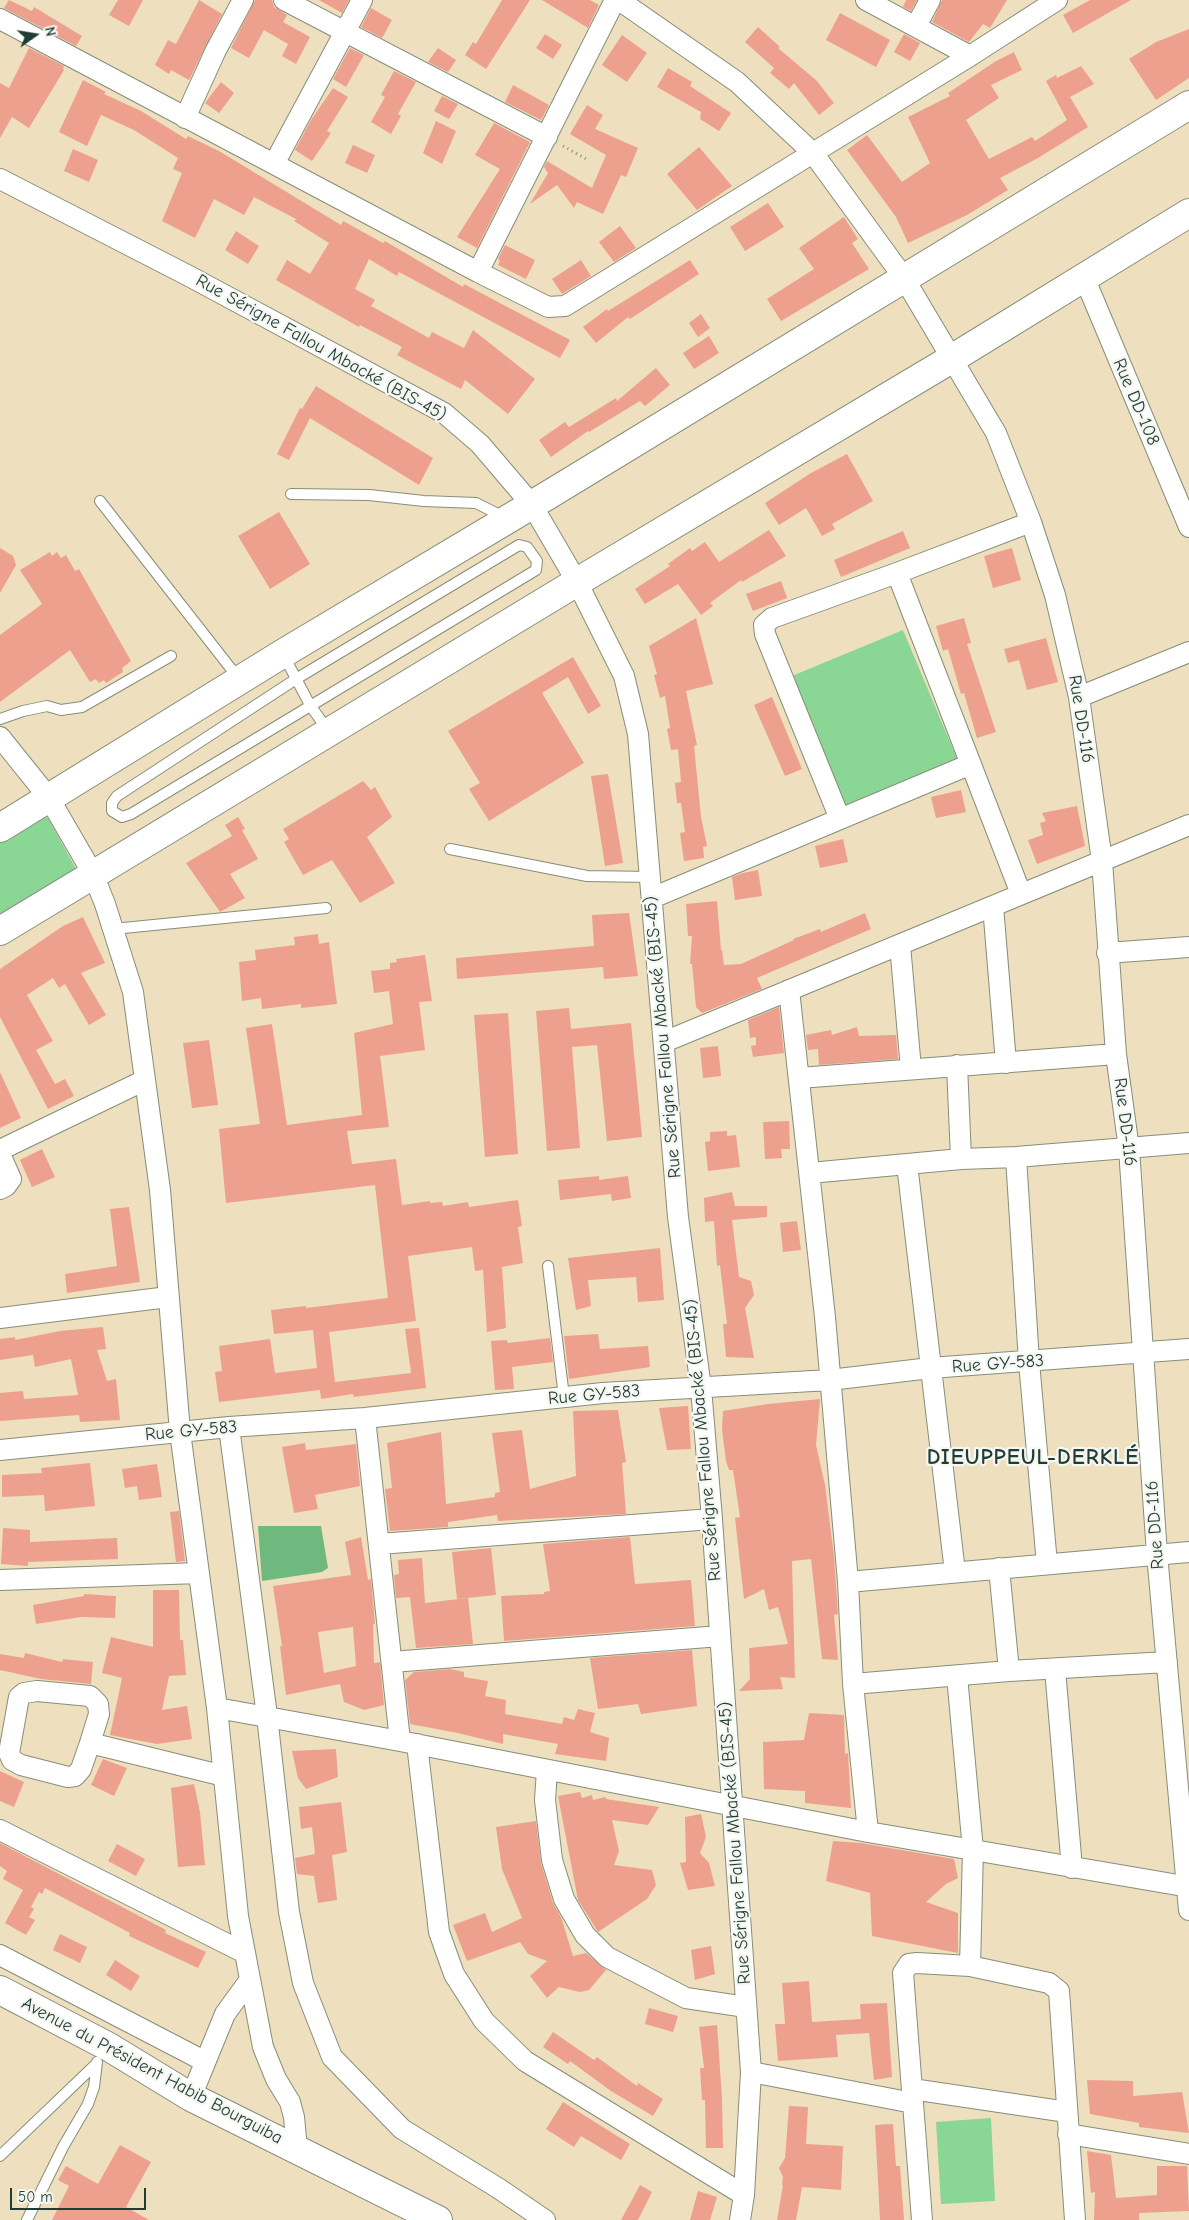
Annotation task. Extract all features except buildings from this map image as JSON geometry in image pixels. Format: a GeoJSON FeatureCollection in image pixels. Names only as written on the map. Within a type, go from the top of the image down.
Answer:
{"type":"FeatureCollection","features":[{"type":"Feature","properties":{"kind":"street"},"geometry":{"type":"LineString","coordinates":[[185,118],[216,50],[243,0]]}},
{"type":"Feature","properties":{"kind":"street"},"geometry":{"type":"LineString","coordinates":[[284,0],[547,137]]}},
{"type":"Feature","properties":{"kind":"street"},"geometry":{"type":"LineString","coordinates":[[274,164],[362,0]]}},
{"type":"Feature","properties":{"kind":"street"},"geometry":{"type":"LineString","coordinates":[[478,272],[615,0]]}},
{"type":"Feature","properties":{"kind":"street","name":"Rue DD-116"},"geometry":{"type":"LineString","coordinates":[[619,0],[737,82],[813,154],[904,278],[996,433],[1031,522],[1055,595],[1079,697],[1102,861],[1107,952],[1116,1054],[1130,1149],[1157,1554],[1167,1662],[1182,1751],[1189,1910]]}},
{"type":"Feature","properties":{"kind":"street"},"geometry":{"type":"LineString","coordinates":[[867,0],[970,56]]}},
{"type":"Feature","properties":{"kind":"street"},"geometry":{"type":"LineString","coordinates":[[916,26],[930,0]]}},
{"type":"Feature","properties":{"kind":"street"},"geometry":{"type":"LineString","coordinates":[[0,18],[478,272],[548,306],[565,306],[813,154],[1056,0]]}},
{"type":"Feature","properties":{"kind":"street"},"geometry":{"type":"LineString","coordinates":[[0,828],[282,654],[509,519],[1189,105]]}},
{"type":"Feature","properties":{"kind":"street","name":"Rue Sérigne Fallou Mbacké (BIS-45)"},"geometry":{"type":"LineString","coordinates":[[0,179],[198,280],[444,413],[480,444],[532,505],[577,582],[616,656],[630,699],[638,734],[678,1217],[701,1388],[712,1518],[750,2072],[744,2195],[740,2220]]}},
{"type":"Feature","properties":{"kind":"street"},"geometry":{"type":"LineString","coordinates":[[0,931],[577,582],[953,358],[1189,213]]}},
{"type":"Feature","properties":{"kind":"street","name":"Rue DD-108"},"geometry":{"type":"LineString","coordinates":[[1084,277],[1189,527]]}},
{"type":"Feature","properties":{"kind":"street"},"geometry":{"type":"LineString","coordinates":[[840,819],[765,634],[764,625],[772,618],[1031,522]]}},
{"type":"Feature","properties":{"kind":"street"},"geometry":{"type":"LineString","coordinates":[[897,573],[1021,894]]}},
{"type":"Feature","properties":{"kind":"street"},"geometry":{"type":"LineString","coordinates":[[1079,697],[1189,652]]}},
{"type":"Feature","properties":{"kind":"street"},"geometry":{"type":"LineString","coordinates":[[0,737],[49,798],[93,874],[133,992],[160,1190],[180,1432],[217,1708],[238,1916],[263,2047],[276,2079],[290,2102],[294,2117],[297,2149]]}},
{"type":"Feature","properties":{"kind":"street"},"geometry":{"type":"LineString","coordinates":[[652,898],[971,764]]}},
{"type":"Feature","properties":{"kind":"street"},"geometry":{"type":"LineString","coordinates":[[664,1042],[1189,825]]}},
{"type":"Feature","properties":{"kind":"street"},"geometry":{"type":"LineString","coordinates":[[992,906],[1006,1063]]}},
{"type":"Feature","properties":{"kind":"street"},"geometry":{"type":"LineString","coordinates":[[900,945],[911,1069]]}},
{"type":"Feature","properties":{"kind":"street"},"geometry":{"type":"LineString","coordinates":[[1107,952],[1189,946]]}},
{"type":"Feature","properties":{"kind":"street"},"geometry":{"type":"LineString","coordinates":[[789,990],[825,1317],[848,1582],[853,1684],[868,1832]]}},
{"type":"Feature","properties":{"kind":"street"},"geometry":{"type":"LineString","coordinates":[[799,1078],[1116,1054]]}},
{"type":"Feature","properties":{"kind":"street"},"geometry":{"type":"LineString","coordinates":[[957,1065],[961,1160]]}},
{"type":"Feature","properties":{"kind":"street"},"geometry":{"type":"LineString","coordinates":[[0,1189],[6,1186],[10,1179],[0,1152],[145,1080]]}},
{"type":"Feature","properties":{"kind":"street"},"geometry":{"type":"LineString","coordinates":[[810,1173],[907,1164],[1189,1144]]}},
{"type":"Feature","properties":{"kind":"street"},"geometry":{"type":"LineString","coordinates":[[1016,1157],[1029,1362],[1047,1564]]}},
{"type":"Feature","properties":{"kind":"street"},"geometry":{"type":"LineString","coordinates":[[907,1164],[955,1572]]}},
{"type":"Feature","properties":{"kind":"street"},"geometry":{"type":"LineString","coordinates":[[0,1318],[168,1297]]}},
{"type":"Feature","properties":{"kind":"street","name":"Rue GY-583"},"geometry":{"type":"LineString","coordinates":[[0,1450],[228,1427],[365,1418],[564,1397],[830,1380],[930,1368],[1189,1349]]}},
{"type":"Feature","properties":{"kind":"street"},"geometry":{"type":"LineString","coordinates":[[365,1418],[392,1662],[409,1742],[439,1932],[454,1974],[484,2021],[525,2061],[744,2195]]}},
{"type":"Feature","properties":{"kind":"street"},"geometry":{"type":"LineString","coordinates":[[228,1427],[267,1716],[289,1912],[302,1983],[332,2057],[402,2129],[498,2188],[545,2220]]}},
{"type":"Feature","properties":{"kind":"street"},"geometry":{"type":"LineString","coordinates":[[379,1544],[712,1518]]}},
{"type":"Feature","properties":{"kind":"street"},"geometry":{"type":"LineString","coordinates":[[848,1582],[1189,1552]]}},
{"type":"Feature","properties":{"kind":"street"},"geometry":{"type":"LineString","coordinates":[[999,1568],[1009,1671]]}},
{"type":"Feature","properties":{"kind":"street"},"geometry":{"type":"LineString","coordinates":[[0,1580],[199,1573]]}},
{"type":"Feature","properties":{"kind":"street"},"geometry":{"type":"LineString","coordinates":[[392,1662],[720,1636]]}},
{"type":"Feature","properties":{"kind":"street"},"geometry":{"type":"LineString","coordinates":[[853,1684],[1009,1671],[1167,1662]]}},
{"type":"Feature","properties":{"kind":"street"},"geometry":{"type":"LineString","coordinates":[[1055,1669],[1072,1868]]}},
{"type":"Feature","properties":{"kind":"street"},"geometry":{"type":"LineString","coordinates":[[958,1676],[973,1850],[970,1966]]}},
{"type":"Feature","properties":{"kind":"street"},"geometry":{"type":"LineString","coordinates":[[37,1690],[90,1696],[98,1704],[99,1714],[90,1743],[81,1770],[75,1776],[68,1777],[21,1765],[12,1760],[9,1753],[7,1726],[18,1698],[24,1692],[37,1690]]}},
{"type":"Feature","properties":{"kind":"street"},"geometry":{"type":"LineString","coordinates":[[217,1708],[409,1742],[868,1832],[1188,1887]]}},
{"type":"Feature","properties":{"kind":"street"},"geometry":{"type":"LineString","coordinates":[[90,1743],[224,1776]]}},
{"type":"Feature","properties":{"kind":"street"},"geometry":{"type":"LineString","coordinates":[[547,1770],[545,1800],[552,1860],[564,1898],[585,1935],[607,1957],[686,1998],[746,2007]]}},
{"type":"Feature","properties":{"kind":"street"},"geometry":{"type":"LineString","coordinates":[[0,1830],[245,1953]]}},
{"type":"Feature","properties":{"kind":"street"},"geometry":{"type":"LineString","coordinates":[[0,1955],[204,2061]]}},
{"type":"Feature","properties":{"kind":"street"},"geometry":{"type":"LineString","coordinates":[[922,2220],[903,1973],[909,1964],[917,1963],[970,1966],[1049,1984],[1059,1991],[1075,2220]]}},
{"type":"Feature","properties":{"kind":"street"},"geometry":{"type":"LineString","coordinates":[[191,2097],[224,2014],[249,1981]]}},
{"type":"Feature","properties":{"kind":"street","name":"Avenue du Président Habib Bourguiba"},"geometry":{"type":"LineString","coordinates":[[0,1990],[103,2055],[438,2220]]}},
{"type":"Feature","properties":{"kind":"street"},"geometry":{"type":"LineString","coordinates":[[750,2072],[913,2096],[1066,2112]]}},
{"type":"Feature","properties":{"kind":"street"},"geometry":{"type":"LineString","coordinates":[[1068,2134],[1189,2154]]}},
{"type":"Feature","properties":{"kind":"lane"},"geometry":{"type":"LineString","coordinates":[[291,494],[369,495],[424,501],[476,503],[509,519]]}},
{"type":"Feature","properties":{"kind":"lane"},"geometry":{"type":"LineString","coordinates":[[100,501],[240,680]]}},
{"type":"Feature","properties":{"kind":"lane"},"geometry":{"type":"LineString","coordinates":[[519,545],[527,547],[537,562],[536,570],[310,705],[131,814],[122,817],[112,811],[112,803],[117,796],[296,679],[519,545]]}},
{"type":"Feature","properties":{"kind":"lane"},"geometry":{"type":"LineString","coordinates":[[282,654],[310,705],[329,733]]}},
{"type":"Feature","properties":{"kind":"lane"},"geometry":{"type":"LineString","coordinates":[[0,719],[23,710],[47,706],[61,710],[82,706],[171,656]]}},
{"type":"Feature","properties":{"kind":"lane"},"geometry":{"type":"LineString","coordinates":[[450,849],[587,876],[650,877]]}},
{"type":"Feature","properties":{"kind":"lane"},"geometry":{"type":"LineString","coordinates":[[113,929],[326,908]]}},
{"type":"Feature","properties":{"kind":"lane"},"geometry":{"type":"LineString","coordinates":[[548,1266],[564,1397]]}},
{"type":"Feature","properties":{"kind":"lane"},"geometry":{"type":"LineString","coordinates":[[0,2156],[103,2055]]}},
{"type":"Feature","properties":{"kind":"lane"},"geometry":{"type":"LineString","coordinates":[[27,2220],[63,2146],[88,2104],[103,2055]]}},
{"type":"Feature","properties":{"kind":"path"},"geometry":{"type":"LineString","coordinates":[[547,137],[588,160]]}},
{"type":"Feature","properties":{"kind":"green space"},"geometry":{"type":"Polygon","coordinates":[[[903,630],[958,761],[842,810],[787,678],[903,630]]]}},
{"type":"Feature","properties":{"kind":"green space"},"geometry":{"type":"Polygon","coordinates":[[[43,816],[48,818],[75,867],[75,874],[0,923],[0,840],[43,816]]]}},
{"type":"Feature","properties":{"kind":"green space"},"geometry":{"type":"Polygon","coordinates":[[[258,1526],[321,1526],[328,1568],[322,1572],[262,1581],[258,1526]]]}},
{"type":"Feature","properties":{"kind":"green space"},"geometry":{"type":"Polygon","coordinates":[[[991,2118],[995,2201],[941,2204],[936,2122],[991,2118]]]}},
{"type":"Feature","properties":{"kind":"district","name":"DIEUPPEUL-DERKLÉ"},"geometry":{"type":"Point","coordinates":[1033,1458]}}]}
